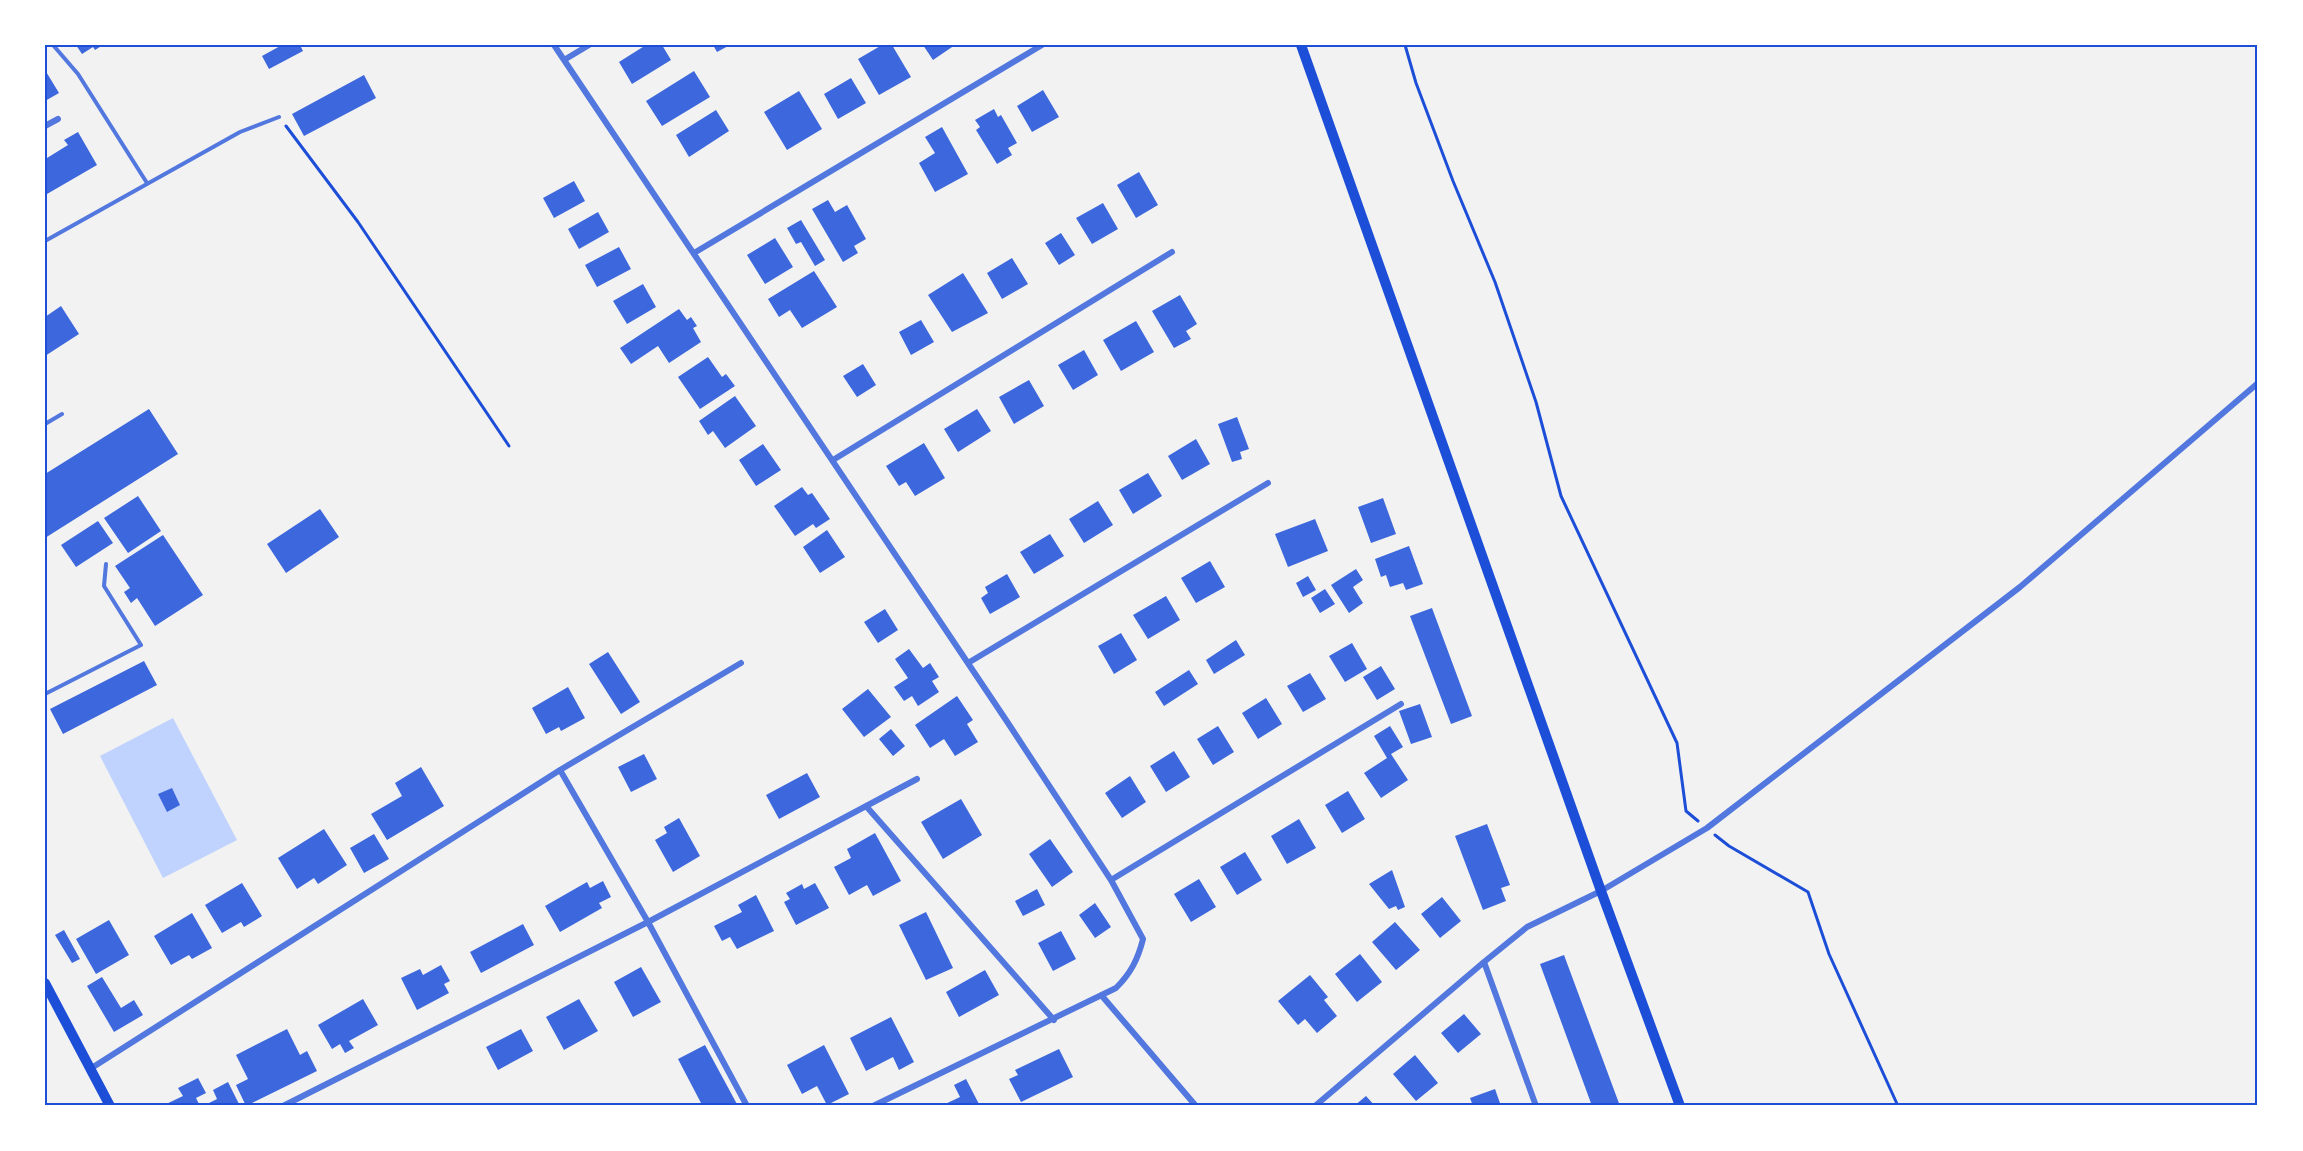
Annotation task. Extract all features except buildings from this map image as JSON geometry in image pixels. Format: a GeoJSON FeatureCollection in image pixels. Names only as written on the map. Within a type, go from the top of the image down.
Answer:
{"type":"FeatureCollection","features":[{"type":"Feature","properties":{"kind":"main road"},"geometry":{"type":"LineString","coordinates":[[1301,45],[1601,891],[1680,1106]]}},
{"type":"Feature","properties":{"kind":"main road"},"geometry":{"type":"LineString","coordinates":[[45,983],[110,1106]]}},
{"type":"Feature","properties":{"kind":"street"},"geometry":{"type":"LineString","coordinates":[[554,45],[1006,720],[1111,880],[1143,939],[1138,959],[1116,988],[873,1106]]}},
{"type":"Feature","properties":{"kind":"street"},"geometry":{"type":"LineString","coordinates":[[564,60],[589,45]]}},
{"type":"Feature","properties":{"kind":"street"},"geometry":{"type":"LineString","coordinates":[[694,253],[1042,45]]}},
{"type":"Feature","properties":{"kind":"street"},"geometry":{"type":"LineString","coordinates":[[45,126],[58,119]]}},
{"type":"Feature","properties":{"kind":"street"},"geometry":{"type":"LineString","coordinates":[[833,460],[1172,252]]}},
{"type":"Feature","properties":{"kind":"street"},"geometry":{"type":"LineString","coordinates":[[1315,1106],[1527,927],[1601,891],[1707,828],[2020,587],[2258,383]]}},
{"type":"Feature","properties":{"kind":"street"},"geometry":{"type":"LineString","coordinates":[[968,663],[1268,483]]}},
{"type":"Feature","properties":{"kind":"street"},"geometry":{"type":"LineString","coordinates":[[90,1069],[560,770],[741,663]]}},
{"type":"Feature","properties":{"kind":"street"},"geometry":{"type":"LineString","coordinates":[[1111,880],[1401,704]]}},
{"type":"Feature","properties":{"kind":"street"},"geometry":{"type":"LineString","coordinates":[[560,770],[648,922],[747,1106]]}},
{"type":"Feature","properties":{"kind":"street"},"geometry":{"type":"LineString","coordinates":[[283,1106],[648,922],[917,779]]}},
{"type":"Feature","properties":{"kind":"street"},"geometry":{"type":"LineString","coordinates":[[866,806],[1053,1020]]}},
{"type":"Feature","properties":{"kind":"street"},"geometry":{"type":"LineString","coordinates":[[1484,962],[1536,1106]]}},
{"type":"Feature","properties":{"kind":"street"},"geometry":{"type":"LineString","coordinates":[[1102,996],[1196,1106]]}},
{"type":"Feature","properties":{"kind":"lane"},"geometry":{"type":"LineString","coordinates":[[53,45],[78,74],[147,183]]}},
{"type":"Feature","properties":{"kind":"lane"},"geometry":{"type":"LineString","coordinates":[[45,241],[240,132],[279,117]]}},
{"type":"Feature","properties":{"kind":"lane"},"geometry":{"type":"LineString","coordinates":[[45,424],[62,414]]}},
{"type":"Feature","properties":{"kind":"lane"},"geometry":{"type":"LineString","coordinates":[[45,694],[141,645],[104,586],[106,564]]}},
{"type":"Feature","properties":{"kind":"path"},"geometry":{"type":"LineString","coordinates":[[1405,45],[1416,83],[1453,181],[1495,282],[1536,402],[1561,496],[1677,743],[1686,812],[1729,846],[1808,892],[1829,954],[1898,1106]]}},
{"type":"Feature","properties":{"kind":"path"},"geometry":{"type":"LineString","coordinates":[[279,117],[358,222],[509,446]]}},
{"type":"Feature","properties":{"kind":"water"},"geometry":{"type":"Polygon","coordinates":[[[173,718],[237,840],[163,878],[100,756],[173,718]]]}}]}
